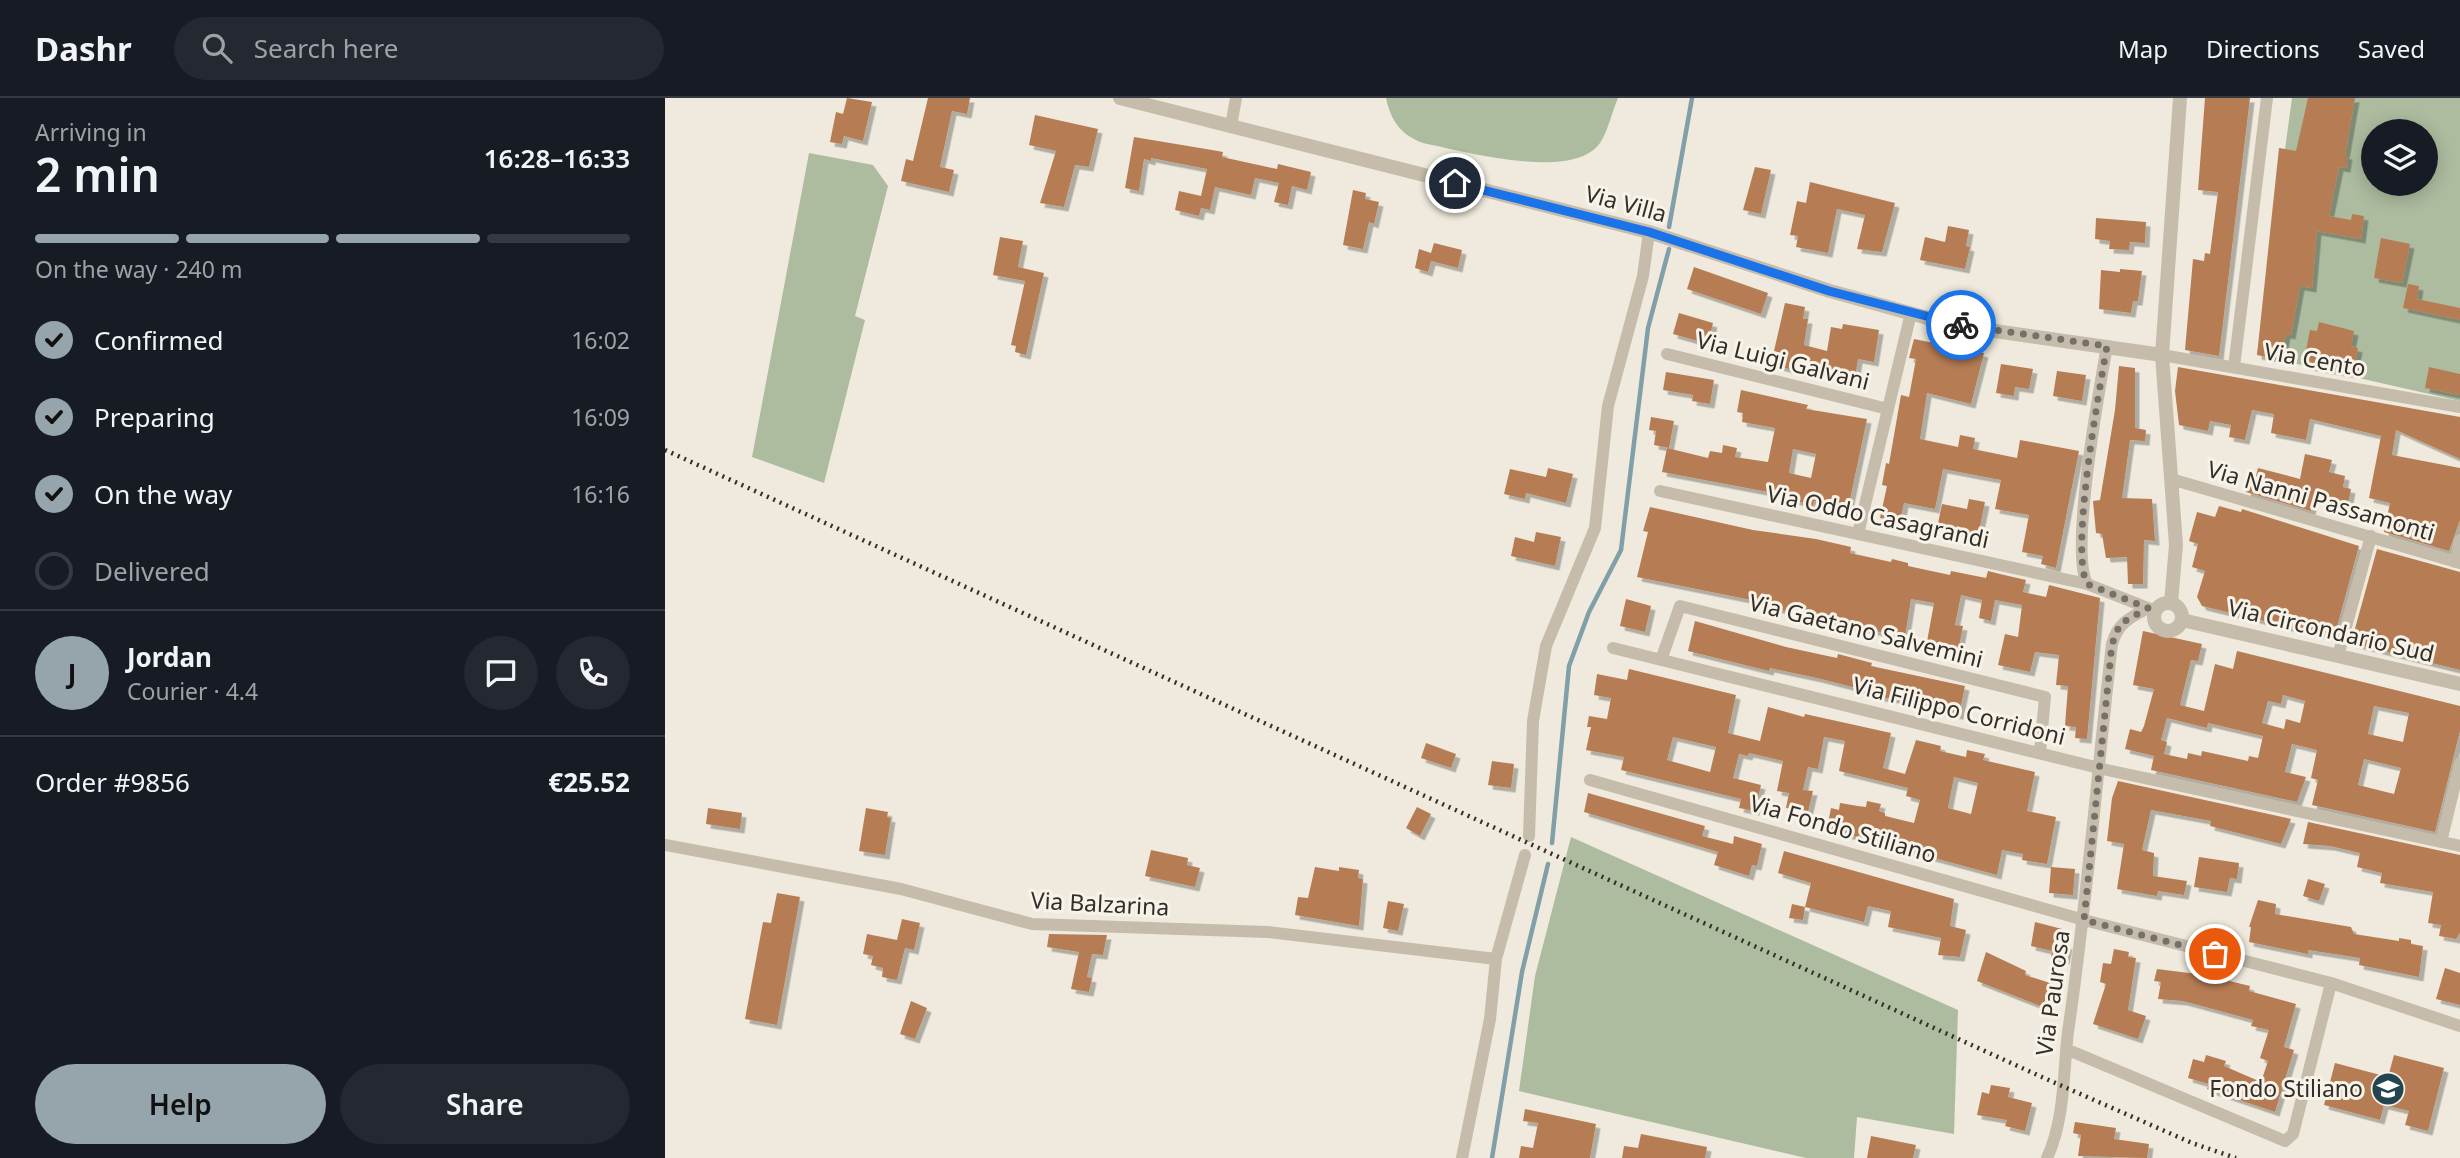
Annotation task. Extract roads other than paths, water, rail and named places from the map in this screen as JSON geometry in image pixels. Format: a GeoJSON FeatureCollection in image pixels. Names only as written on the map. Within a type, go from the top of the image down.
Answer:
{"type":"FeatureCollection","features":[{"type":"Feature","properties":{"kind":"street","name":"Via Villa"},"geometry":{"type":"LineString","coordinates":[[1120,98],[1649,232],[1829,291],[1953,324],[2162,355]]}},
{"type":"Feature","properties":{"kind":"street"},"geometry":{"type":"LineString","coordinates":[[1231,126],[1236,98]]}},
{"type":"Feature","properties":{"kind":"street"},"geometry":{"type":"LineString","coordinates":[[2171,603],[2176,545],[2162,355],[2180,98]]}},
{"type":"Feature","properties":{"kind":"street"},"geometry":{"type":"LineString","coordinates":[[2234,367],[2267,98]]}},
{"type":"Feature","properties":{"kind":"street"},"geometry":{"type":"LineString","coordinates":[[1529,836],[1533,721],[1546,646],[1595,528],[1608,406],[1643,276],[1649,232]]}},
{"type":"Feature","properties":{"kind":"street","name":"Via Luigi Galvani"},"geometry":{"type":"LineString","coordinates":[[1858,534],[1911,313]]}},
{"type":"Feature","properties":{"kind":"street"},"geometry":{"type":"LineString","coordinates":[[2087,584],[2082,573],[2083,519],[2107,346]]}},
{"type":"Feature","properties":{"kind":"street","name":"Via Luigi Galvani"},"geometry":{"type":"LineString","coordinates":[[1667,354],[1888,409]]}},
{"type":"Feature","properties":{"kind":"street","name":"Via Cento"},"geometry":{"type":"LineString","coordinates":[[2162,355],[2460,407]]}},
{"type":"Feature","properties":{"kind":"street","name":"Via Nanni Passamonti"},"geometry":{"type":"LineString","coordinates":[[2171,479],[2457,562]]}},
{"type":"Feature","properties":{"kind":"street","name":"Via Oddo Casagrandi"},"geometry":{"type":"LineString","coordinates":[[1660,491],[2087,584],[2152,609]]}},
{"type":"Feature","properties":{"kind":"street"},"geometry":{"type":"LineString","coordinates":[[2338,656],[2371,536]]}},
{"type":"Feature","properties":{"kind":"street"},"geometry":{"type":"LineString","coordinates":[[2457,562],[2460,540]]}},
{"type":"Feature","properties":{"kind":"street"},"geometry":{"type":"LineString","coordinates":[[2171,603],[2187,621],[2172,630],[2163,630],[2154,620],[2152,609],[2171,603]]}},
{"type":"Feature","properties":{"kind":"street","name":"Via Gaetano Salvemini"},"geometry":{"type":"LineString","coordinates":[[1661,660],[1679,606],[2045,697],[2040,752]]}},
{"type":"Feature","properties":{"kind":"street","name":"Via Paurosa"},"geometry":{"type":"LineString","coordinates":[[2047,1158],[2053,1144],[2061,1105],[2114,637],[2120,624],[2152,609]]}},
{"type":"Feature","properties":{"kind":"street","name":"Via Circondario Sud"},"geometry":{"type":"LineString","coordinates":[[2187,621],[2460,684]]}},
{"type":"Feature","properties":{"kind":"street","name":"Via Filippo Corridoni"},"geometry":{"type":"LineString","coordinates":[[1613,648],[2098,768],[2460,846]]}},
{"type":"Feature","properties":{"kind":"street"},"geometry":{"type":"LineString","coordinates":[[2441,842],[2460,763]]}},
{"type":"Feature","properties":{"kind":"street","name":"Via Fondo Stiliano"},"geometry":{"type":"LineString","coordinates":[[1590,780],[2084,920],[2331,983],[2460,1026]]}},
{"type":"Feature","properties":{"kind":"street","name":"Via Balzarina"},"geometry":{"type":"LineString","coordinates":[[665,845],[901,890],[1032,924],[1268,933],[1496,959]]}},
{"type":"Feature","properties":{"kind":"street"},"geometry":{"type":"LineString","coordinates":[[1462,1158],[1488,1031],[1496,959],[1525,855]]}},
{"type":"Feature","properties":{"kind":"street"},"geometry":{"type":"LineString","coordinates":[[2066,1049],[2285,1141],[2293,1134],[2331,983]]}},
{"type":"Feature","properties":{"kind":"waterway"},"geometry":{"type":"LineString","coordinates":[[1669,227],[1692,98]]}},
{"type":"Feature","properties":{"kind":"waterway"},"geometry":{"type":"LineString","coordinates":[[1552,843],[1569,666],[1589,612],[1621,550],[1648,328],[1669,249]]}},
{"type":"Feature","properties":{"kind":"waterway"},"geometry":{"type":"LineString","coordinates":[[1492,1158],[1522,972],[1548,864]]}},
{"type":"Feature","properties":{"kind":"railway"},"geometry":{"type":"LineString","coordinates":[[665,450],[2044,1078],[2192,1143],[2236,1158]]}},
{"type":"Feature","properties":{"kind":"place","name":"Fondo Stiliano"},"geometry":{"type":"Point","coordinates":[2388,1089]}}]}
